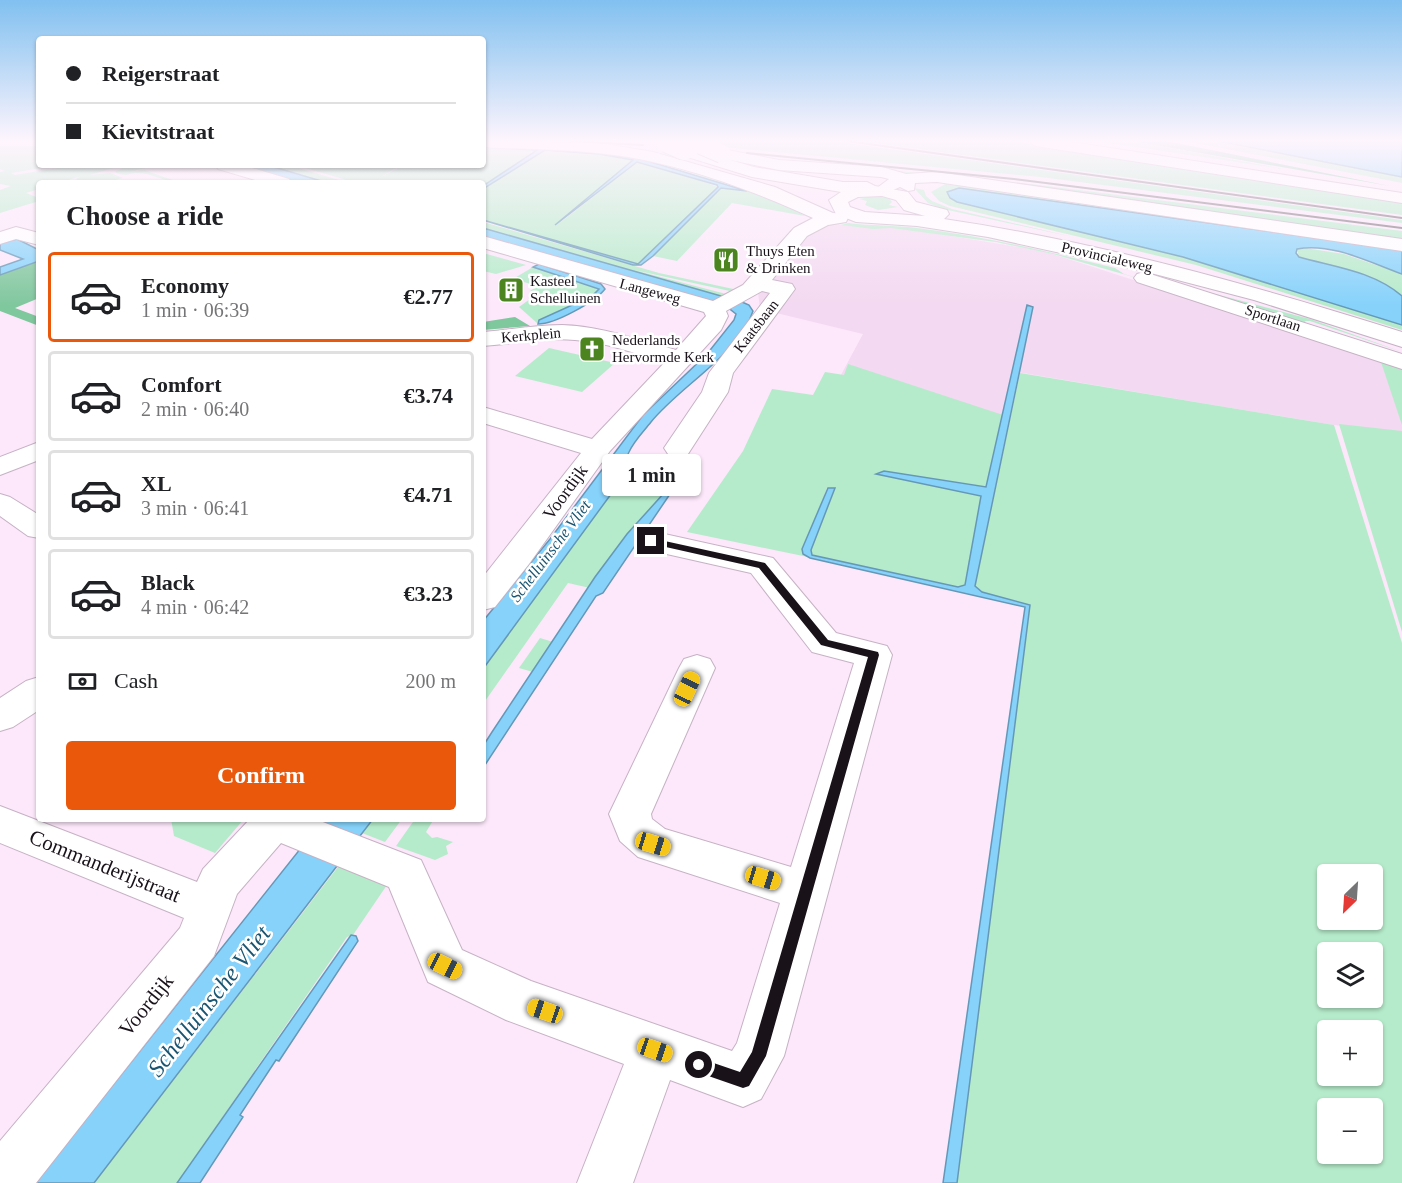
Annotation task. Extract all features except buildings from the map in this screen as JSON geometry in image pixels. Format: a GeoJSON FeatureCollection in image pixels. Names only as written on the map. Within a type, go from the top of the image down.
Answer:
{"type":"FeatureCollection","features":[{"type":"Feature","properties":{"kind":"main road"},"geometry":{"type":"LineString","coordinates":[[796,196],[846,206]]}},
{"type":"Feature","properties":{"kind":"main road"},"geometry":{"type":"LineString","coordinates":[[819,196],[846,206]]}},
{"type":"Feature","properties":{"kind":"main road"},"geometry":{"type":"LineString","coordinates":[[821,196],[846,206]]}},
{"type":"Feature","properties":{"kind":"main road"},"geometry":{"type":"LineString","coordinates":[[723,304],[758,284],[799,231],[846,206],[852,196]]}},
{"type":"Feature","properties":{"kind":"main road"},"geometry":{"type":"LineString","coordinates":[[902,196],[910,211]]}},
{"type":"Feature","properties":{"kind":"main road"},"geometry":{"type":"LineString","coordinates":[[1068,196],[1402,245]]}},
{"type":"Feature","properties":{"kind":"main road","name":"Provincialeweg"},"geometry":{"type":"LineString","coordinates":[[846,206],[874,219],[910,211],[1126,261],[1262,294],[1402,340]]}},
{"type":"Feature","properties":{"kind":"main road"},"geometry":{"type":"LineString","coordinates":[[0,238],[16,233],[36,238]]}},
{"type":"Feature","properties":{"kind":"main road","name":"Langeweg"},"geometry":{"type":"LineString","coordinates":[[486,243],[723,304]]}},
{"type":"Feature","properties":{"kind":"main road","name":"Sportlaan"},"geometry":{"type":"LineString","coordinates":[[1144,278],[1402,362]]}},
{"type":"Feature","properties":{"kind":"main road","name":"Kaatsbaan"},"geometry":{"type":"LineString","coordinates":[[678,448],[715,392],[728,362],[784,289],[758,284]]}},
{"type":"Feature","properties":{"kind":"main road","name":"Voordijk"},"geometry":{"type":"LineString","coordinates":[[486,594],[518,557],[598,449],[716,320],[723,304]]}},
{"type":"Feature","properties":{"kind":"main road","name":"Kerkplein"},"geometry":{"type":"LineString","coordinates":[[486,339],[573,332],[631,344],[648,351],[682,359]]}},
{"type":"Feature","properties":{"kind":"main road"},"geometry":{"type":"LineString","coordinates":[[486,417],[598,449]]}},
{"type":"Feature","properties":{"kind":"main road"},"geometry":{"type":"LineString","coordinates":[[0,467],[36,451]]}},
{"type":"Feature","properties":{"kind":"main road"},"geometry":{"type":"LineString","coordinates":[[0,503],[36,527]]}},
{"type":"Feature","properties":{"kind":"main road"},"geometry":{"type":"LineString","coordinates":[[284,824],[406,874],[445,966],[523,1004],[743,1081],[759,1056],[874,655],[825,643],[762,565],[651,541]]}},
{"type":"Feature","properties":{"kind":"main road"},"geometry":{"type":"LineString","coordinates":[[697,668],[630,814],[632,825],[642,838],[653,844],[807,892]]}},
{"type":"Feature","properties":{"kind":"main road"},"geometry":{"type":"LineString","coordinates":[[0,717],[36,694]]}},
{"type":"Feature","properties":{"kind":"main road","name":"Commanderijstraat"},"geometry":{"type":"LineString","coordinates":[[0,824],[209,907]]}},
{"type":"Feature","properties":{"kind":"main road","name":"Voordijk"},"geometry":{"type":"LineString","coordinates":[[1,1183],[198,941],[219,883],[284,824]]}},
{"type":"Feature","properties":{"kind":"main road"},"geometry":{"type":"LineString","coordinates":[[605,1183],[655,1050]]}},
{"type":"Feature","properties":{"kind":"shaded area"},"geometry":{"type":"Polygon","coordinates":[[[834,224],[902,228],[1043,251],[1381,359],[1402,412],[1402,433],[1334,425],[1017,372],[1008,416],[828,399],[863,334],[760,309],[758,292],[789,253],[815,227],[834,224]]]}},
{"type":"Feature","properties":{"kind":"green space"},"geometry":{"type":"Polygon","coordinates":[[[0,196],[36,197],[36,202],[0,213],[0,196]]]}},
{"type":"Feature","properties":{"kind":"green space"},"geometry":{"type":"Polygon","coordinates":[[[486,196],[591,196],[557,225],[594,196],[709,196],[644,261],[636,264],[486,221],[486,196]]]}},
{"type":"Feature","properties":{"kind":"green space"},"geometry":{"type":"Polygon","coordinates":[[[713,196],[770,196],[805,216],[732,203],[677,261],[653,256],[713,196]]]}},
{"type":"Feature","properties":{"kind":"green space"},"geometry":{"type":"Polygon","coordinates":[[[872,196],[889,198],[892,202],[889,205],[898,207],[878,210],[865,205],[867,201],[859,199],[872,196]]]}},
{"type":"Feature","properties":{"kind":"green space"},"geometry":{"type":"Polygon","coordinates":[[[922,196],[952,209],[1073,237],[943,209],[928,203],[922,196]]]}},
{"type":"Feature","properties":{"kind":"green space"},"geometry":{"type":"Polygon","coordinates":[[[935,196],[958,196],[957,202],[1183,257],[1402,325],[1402,330],[1196,265],[950,206],[935,196]]]}},
{"type":"Feature","properties":{"kind":"green space"},"geometry":{"type":"Polygon","coordinates":[[[1018,196],[1044,196],[1402,250],[1018,196]]]}},
{"type":"Feature","properties":{"kind":"green space"},"geometry":{"type":"Polygon","coordinates":[[[1069,196],[1127,196],[1402,231],[1402,242],[1069,196]]]}},
{"type":"Feature","properties":{"kind":"green space"},"geometry":{"type":"Polygon","coordinates":[[[1191,196],[1230,196],[1402,220],[1402,223],[1191,196]]]}},
{"type":"Feature","properties":{"kind":"green space"},"geometry":{"type":"Polygon","coordinates":[[[1265,196],[1365,196],[1402,202],[1402,215],[1265,196]]]}},
{"type":"Feature","properties":{"kind":"green space"},"geometry":{"type":"Polygon","coordinates":[[[486,223],[659,273],[738,290],[730,291],[634,270],[730,295],[725,298],[486,229],[486,223]]]}},
{"type":"Feature","properties":{"kind":"green space"},"geometry":{"type":"Polygon","coordinates":[[[848,223],[917,228],[992,240],[1115,268],[1124,274],[1151,282],[1053,254],[996,242],[891,228],[873,229],[841,225],[848,223]]]}},
{"type":"Feature","properties":{"kind":"green space"},"geometry":{"type":"Polygon","coordinates":[[[1305,248],[1344,254],[1402,274],[1402,296],[1366,275],[1299,257],[1297,249],[1305,248]]]}},
{"type":"Feature","properties":{"kind":"green space"},"geometry":{"type":"Polygon","coordinates":[[[486,254],[526,265],[496,274],[486,272],[486,254]]]}},
{"type":"Feature","properties":{"kind":"green space"},"geometry":{"type":"Polygon","coordinates":[[[36,262],[36,299],[15,308],[36,316],[36,325],[0,311],[0,275],[36,262]]]}},
{"type":"Feature","properties":{"kind":"green space"},"geometry":{"type":"Polygon","coordinates":[[[533,267],[599,289],[592,296],[537,323],[519,307],[537,294],[530,291],[538,286],[513,279],[533,267]]]}},
{"type":"Feature","properties":{"kind":"green space"},"geometry":{"type":"Polygon","coordinates":[[[1133,272],[1310,319],[1402,352],[1310,321],[1305,321],[1306,324],[1133,272]]]}},
{"type":"Feature","properties":{"kind":"green space"},"geometry":{"type":"Polygon","coordinates":[[[515,317],[530,326],[486,330],[486,322],[515,317]]]}},
{"type":"Feature","properties":{"kind":"green space"},"geometry":{"type":"Polygon","coordinates":[[[549,348],[615,363],[582,392],[515,376],[549,348]]]}},
{"type":"Feature","properties":{"kind":"green space"},"geometry":{"type":"Polygon","coordinates":[[[1384,359],[1402,365],[1402,425],[1381,362],[1384,359]]]}},
{"type":"Feature","properties":{"kind":"green space"},"geometry":{"type":"Polygon","coordinates":[[[848,364],[1003,415],[986,487],[879,472],[981,496],[965,585],[958,587],[812,555],[810,551],[835,488],[827,488],[803,554],[808,557],[687,532],[743,451],[772,389],[813,395],[825,372],[844,375],[848,364]]]}},
{"type":"Feature","properties":{"kind":"green space"},"geometry":{"type":"Polygon","coordinates":[[[1020,373],[1334,425],[1402,643],[1402,1183],[957,1183],[1030,605],[982,592],[975,586],[1020,373]]]}},
{"type":"Feature","properties":{"kind":"green space"},"geometry":{"type":"Polygon","coordinates":[[[1339,424],[1402,431],[1402,632],[1339,424]]]}},
{"type":"Feature","properties":{"kind":"green space"},"geometry":{"type":"Polygon","coordinates":[[[628,455],[658,461],[654,473],[674,478],[668,491],[627,534],[590,588],[568,583],[486,700],[486,665],[614,490],[628,455]]]}},
{"type":"Feature","properties":{"kind":"green space"},"geometry":{"type":"Polygon","coordinates":[[[540,638],[553,642],[533,672],[519,668],[540,638]]]}},
{"type":"Feature","properties":{"kind":"green space"},"geometry":{"type":"Polygon","coordinates":[[[172,822],[241,822],[215,853],[174,836],[172,822]]]}},
{"type":"Feature","properties":{"kind":"green space"},"geometry":{"type":"Polygon","coordinates":[[[371,822],[400,822],[385,842],[362,833],[371,822]]]}},
{"type":"Feature","properties":{"kind":"green space"},"geometry":{"type":"Polygon","coordinates":[[[413,822],[432,822],[426,832],[432,838],[437,837],[453,842],[446,846],[448,854],[435,860],[396,846],[413,822]]]}},
{"type":"Feature","properties":{"kind":"green space"},"geometry":{"type":"Polygon","coordinates":[[[341,863],[389,882],[353,935],[347,937],[177,1183],[94,1183],[341,863]]]}},
{"type":"Feature","properties":{"kind":"water"},"geometry":{"type":"Polygon","coordinates":[[[590,196],[592,196],[555,225],[590,196]]]}},
{"type":"Feature","properties":{"kind":"water"},"geometry":{"type":"Polygon","coordinates":[[[708,196],[713,196],[653,256],[641,265],[633,265],[486,221],[638,264],[708,196]]]}},
{"type":"Feature","properties":{"kind":"water"},"geometry":{"type":"Polygon","coordinates":[[[949,196],[1018,196],[1402,250],[1402,274],[1364,259],[1323,248],[1297,249],[1296,253],[1299,257],[1366,275],[1391,288],[1402,296],[1402,325],[1183,257],[957,202],[949,196]]]}},
{"type":"Feature","properties":{"kind":"water","name":"Schelluinsche Vliet"},"geometry":{"type":"Polygon","coordinates":[[[486,229],[742,302],[749,305],[753,311],[736,341],[663,409],[636,440],[614,490],[486,665],[486,617],[550,539],[643,415],[707,354],[734,320],[736,314],[727,307],[486,238],[486,229]]]}},
{"type":"Feature","properties":{"kind":"water"},"geometry":{"type":"Polygon","coordinates":[[[17,239],[36,248],[36,262],[0,275],[0,267],[23,259],[0,250],[0,243],[17,239]]]}},
{"type":"Feature","properties":{"kind":"water"},"geometry":{"type":"Polygon","coordinates":[[[539,264],[601,284],[605,289],[593,300],[574,311],[538,324],[539,320],[592,296],[599,289],[533,267],[539,264]]]}},
{"type":"Feature","properties":{"kind":"water"},"geometry":{"type":"Polygon","coordinates":[[[1027,305],[1033,307],[975,586],[982,592],[1030,605],[957,1183],[943,1183],[1025,607],[810,558],[803,554],[802,549],[828,488],[835,488],[811,550],[812,555],[958,587],[965,585],[981,496],[876,474],[884,471],[986,487],[1027,305]]]}},
{"type":"Feature","properties":{"kind":"water"},"geometry":{"type":"Polygon","coordinates":[[[665,492],[670,494],[603,593],[596,596],[486,763],[486,741],[595,577],[627,534],[665,492]]]}},
{"type":"Feature","properties":{"kind":"water","name":"Schelluinsche Vliet"},"geometry":{"type":"Polygon","coordinates":[[[322,822],[371,822],[94,1183],[35,1183],[322,822]]]}},
{"type":"Feature","properties":{"kind":"water"},"geometry":{"type":"Polygon","coordinates":[[[351,935],[356,936],[358,941],[279,1061],[276,1060],[240,1115],[243,1117],[200,1183],[177,1183],[351,935]]]}},
{"type":"Feature","properties":{"kind":"railway"},"geometry":{"type":"LineString","coordinates":[[1150,196],[1402,228]]}},
{"type":"Feature","properties":{"kind":"railway"},"geometry":{"type":"LineString","coordinates":[[1245,196],[1402,218]]}},
{"type":"Feature","properties":{"kind":"place","name":"Thuys Eten & Drinken"},"geometry":{"type":"Point","coordinates":[726,260]}},
{"type":"Feature","properties":{"kind":"place","name":"Kasteel Schelluinen"},"geometry":{"type":"Point","coordinates":[511,290]}},
{"type":"Feature","properties":{"kind":"place","name":"Nederlands Hervormde Kerk"},"geometry":{"type":"Point","coordinates":[592,349]}},
{"type":"Feature","properties":{"kind":"route"},"geometry":{"type":"LineString","coordinates":[[651,541],[762,565],[825,643],[874,655],[759,1056],[743,1081],[699,1065]]}}]}
